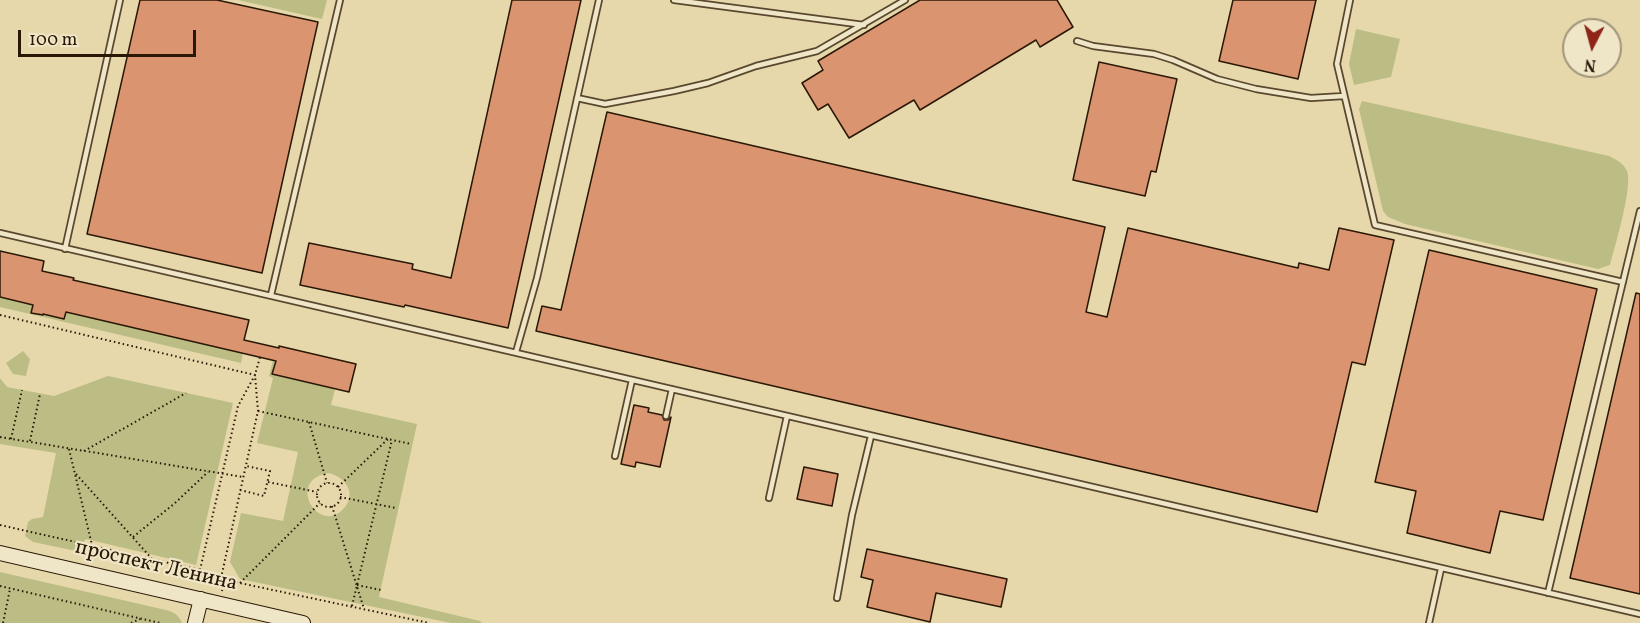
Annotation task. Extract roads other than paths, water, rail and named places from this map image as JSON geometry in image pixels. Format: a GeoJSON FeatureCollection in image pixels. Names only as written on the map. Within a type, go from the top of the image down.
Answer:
{"type":"FeatureCollection","features":[{"type":"Feature","properties":{"kind":"main road","name":"проспект Ленина"},"geometry":{"type":"LineString","coordinates":[[0,552],[303,623]]}},
{"type":"Feature","properties":{"kind":"main road"},"geometry":{"type":"LineString","coordinates":[[195,623],[201,599]]}},
{"type":"Feature","properties":{"kind":"lane"},"geometry":{"type":"LineString","coordinates":[[65,249],[120,0]]}},
{"type":"Feature","properties":{"kind":"lane"},"geometry":{"type":"LineString","coordinates":[[271,295],[340,0]]}},
{"type":"Feature","properties":{"kind":"lane"},"geometry":{"type":"LineString","coordinates":[[516,352],[537,278],[598,0]]}},
{"type":"Feature","properties":{"kind":"lane"},"geometry":{"type":"LineString","coordinates":[[674,0],[864,25]]}},
{"type":"Feature","properties":{"kind":"lane"},"geometry":{"type":"LineString","coordinates":[[577,98],[605,104],[674,91],[708,83],[756,66],[817,51],[905,0]]}},
{"type":"Feature","properties":{"kind":"lane"},"geometry":{"type":"LineString","coordinates":[[1350,0],[1336,63],[1375,225],[1623,282]]}},
{"type":"Feature","properties":{"kind":"lane"},"geometry":{"type":"LineString","coordinates":[[1077,41],[1093,46],[1154,54],[1216,79],[1256,88],[1311,98],[1344,96]]}},
{"type":"Feature","properties":{"kind":"lane"},"geometry":{"type":"LineString","coordinates":[[1548,593],[1640,211]]}},
{"type":"Feature","properties":{"kind":"lane"},"geometry":{"type":"LineString","coordinates":[[0,233],[1640,614]]}},
{"type":"Feature","properties":{"kind":"lane"},"geometry":{"type":"LineString","coordinates":[[615,456],[632,380]]}},
{"type":"Feature","properties":{"kind":"lane"},"geometry":{"type":"LineString","coordinates":[[666,416],[672,389]]}},
{"type":"Feature","properties":{"kind":"lane"},"geometry":{"type":"LineString","coordinates":[[769,498],[787,416]]}},
{"type":"Feature","properties":{"kind":"lane"},"geometry":{"type":"LineString","coordinates":[[837,598],[852,515],[871,436]]}},
{"type":"Feature","properties":{"kind":"lane"},"geometry":{"type":"LineString","coordinates":[[1429,623],[1441,569]]}}]}
